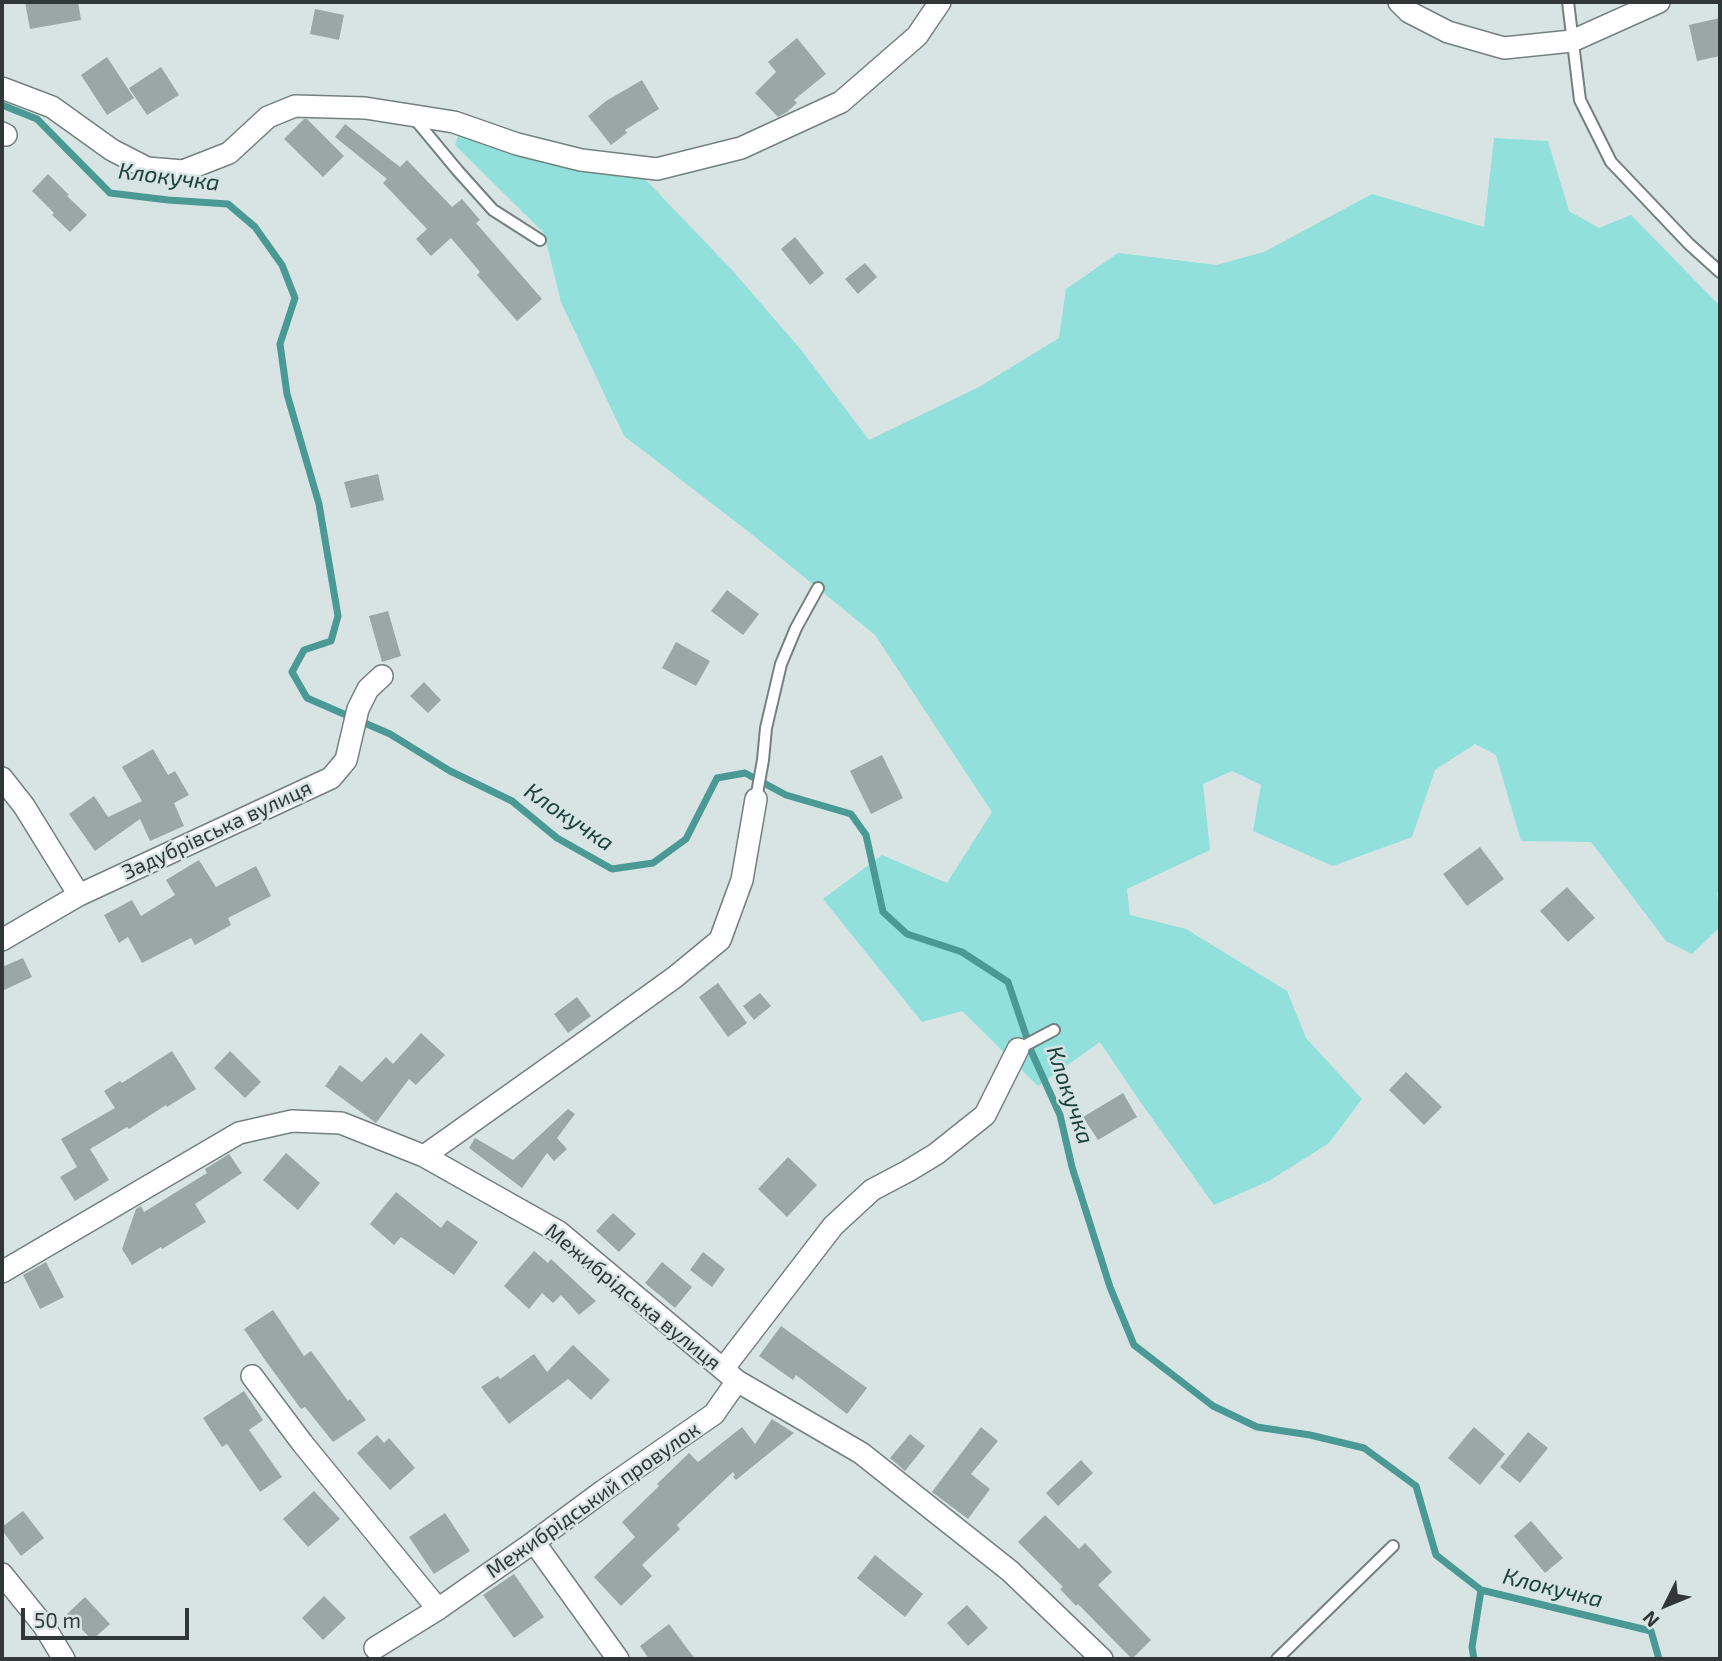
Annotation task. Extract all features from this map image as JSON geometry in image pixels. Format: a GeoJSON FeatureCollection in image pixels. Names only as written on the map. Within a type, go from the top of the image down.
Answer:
{"type":"FeatureCollection","features":[{"type":"Feature","properties":{"kind":"street"},"geometry":{"type":"LineString","coordinates":[[2,88],[52,107],[112,150],[147,168],[183,171],[229,153],[268,117],[295,106],[365,108],[454,122],[517,144],[581,160],[657,169],[741,148],[841,102],[916,36],[940,2]]}},
{"type":"Feature","properties":{"kind":"street"},"geometry":{"type":"LineString","coordinates":[[1399,2],[1409,12],[1448,32],[1504,48],[1572,41],[1659,2]]}},
{"type":"Feature","properties":{"kind":"street","name":"Задубрівська вулиця"},"geometry":{"type":"LineString","coordinates":[[2,940],[79,895],[331,778],[346,761],[358,709],[368,689],[382,677]]}},
{"type":"Feature","properties":{"kind":"street"},"geometry":{"type":"LineString","coordinates":[[2,778],[24,806],[79,895]]}},
{"type":"Feature","properties":{"kind":"street"},"geometry":{"type":"LineString","coordinates":[[424,1156],[590,1040],[676,977],[720,940],[743,880],[756,799]]}},
{"type":"Feature","properties":{"kind":"street","name":"Межибрідський провулок"},"geometry":{"type":"LineString","coordinates":[[375,1648],[438,1609],[714,1414],[730,1375],[833,1226],[872,1190],[936,1154],[985,1115],[1018,1049]]}},
{"type":"Feature","properties":{"kind":"street","name":"Межибрідська вулиця"},"geometry":{"type":"LineString","coordinates":[[2,1272],[239,1133],[292,1121],[341,1123],[424,1156],[559,1232],[730,1375],[861,1453],[1010,1570],[1102,1659]]}},
{"type":"Feature","properties":{"kind":"street"},"geometry":{"type":"LineString","coordinates":[[252,1376],[303,1444],[438,1609]]}},
{"type":"Feature","properties":{"kind":"street"},"geometry":{"type":"LineString","coordinates":[[534,1542],[618,1659]]}},
{"type":"Feature","properties":{"kind":"street"},"geometry":{"type":"LineString","coordinates":[[2,1574],[44,1626],[64,1659]]}},
{"type":"Feature","properties":{"kind":"lane"},"geometry":{"type":"LineString","coordinates":[[1568,2],[1580,100],[1611,162],[1689,244],[1720,272]]}},
{"type":"Feature","properties":{"kind":"lane"},"geometry":{"type":"LineString","coordinates":[[412,116],[493,210],[540,240]]}},
{"type":"Feature","properties":{"kind":"lane"},"geometry":{"type":"LineString","coordinates":[[756,799],[766,728],[781,664],[796,628],[818,589]]}},
{"type":"Feature","properties":{"kind":"lane"},"geometry":{"type":"LineString","coordinates":[[1018,1049],[1054,1030]]}},
{"type":"Feature","properties":{"kind":"lane"},"geometry":{"type":"LineString","coordinates":[[1277,1659],[1393,1546]]}},
{"type":"Feature","properties":{"kind":"shaded area"},"geometry":{"type":"Polygon","coordinates":[[[461,128],[642,176],[733,271],[802,351],[869,440],[979,387],[1059,338],[1066,289],[1118,253],[1217,265],[1264,252],[1372,194],[1484,227],[1494,138],[1548,141],[1569,211],[1599,228],[1631,215],[1720,306],[1720,889],[1717,892],[1720,927],[1692,954],[1666,941],[1591,842],[1521,841],[1496,755],[1475,744],[1435,770],[1412,837],[1333,866],[1253,831],[1261,785],[1232,771],[1203,784],[1210,850],[1127,889],[1130,915],[1186,929],[1287,991],[1306,1038],[1362,1099],[1329,1143],[1269,1181],[1214,1205],[1100,1042],[1038,1086],[962,1011],[922,1022],[823,899],[882,855],[947,883],[992,812],[875,635],[749,532],[624,436],[561,302],[544,233],[455,145],[461,128]]]}},
{"type":"Feature","properties":{"kind":"building"},"geometry":{"type":"Polygon","coordinates":[[[25,2],[78,2],[81,20],[30,29],[25,2]]]}},
{"type":"Feature","properties":{"kind":"building"},"geometry":{"type":"Polygon","coordinates":[[[315,9],[344,15],[339,40],[310,34],[315,9]]]}},
{"type":"Feature","properties":{"kind":"building"},"geometry":{"type":"Polygon","coordinates":[[[1720,18],[1720,56],[1697,61],[1689,25],[1720,18]]]}},
{"type":"Feature","properties":{"kind":"building"},"geometry":{"type":"Polygon","coordinates":[[[797,38],[826,74],[794,100],[797,103],[787,112],[778,117],[755,93],[776,72],[768,62],[797,38]]]}},
{"type":"Feature","properties":{"kind":"building"},"geometry":{"type":"Polygon","coordinates":[[[107,57],[134,98],[107,115],[81,75],[107,57]]]}},
{"type":"Feature","properties":{"kind":"building"},"geometry":{"type":"Polygon","coordinates":[[[161,67],[179,95],[147,115],[129,88],[161,67]]]}},
{"type":"Feature","properties":{"kind":"building"},"geometry":{"type":"Polygon","coordinates":[[[642,80],[659,109],[625,130],[627,133],[611,145],[588,116],[606,101],[642,80]]]}},
{"type":"Feature","properties":{"kind":"building"},"geometry":{"type":"Polygon","coordinates":[[[304,119],[344,156],[323,177],[284,139],[304,119]]]}},
{"type":"Feature","properties":{"kind":"building"},"geometry":{"type":"Polygon","coordinates":[[[345,124],[400,167],[407,160],[452,207],[462,199],[480,220],[476,223],[542,299],[517,321],[477,275],[480,272],[451,238],[431,256],[416,239],[427,229],[383,183],[387,179],[335,137],[345,124]]]}},
{"type":"Feature","properties":{"kind":"building"},"geometry":{"type":"Polygon","coordinates":[[[48,174],[87,215],[70,232],[32,191],[48,174]]]}},
{"type":"Feature","properties":{"kind":"building"},"geometry":{"type":"Polygon","coordinates":[[[795,237],[824,273],[810,285],[781,249],[795,237]]]}},
{"type":"Feature","properties":{"kind":"building"},"geometry":{"type":"Polygon","coordinates":[[[865,263],[877,277],[858,294],[845,279],[865,263]]]}},
{"type":"Feature","properties":{"kind":"building"},"geometry":{"type":"Polygon","coordinates":[[[378,474],[384,500],[351,508],[344,482],[378,474]]]}},
{"type":"Feature","properties":{"kind":"building"},"geometry":{"type":"Polygon","coordinates":[[[727,590],[759,614],[743,635],[711,611],[727,590]]]}},
{"type":"Feature","properties":{"kind":"building"},"geometry":{"type":"Polygon","coordinates":[[[388,611],[401,656],[382,662],[369,616],[388,611]]]}},
{"type":"Feature","properties":{"kind":"building"},"geometry":{"type":"Polygon","coordinates":[[[676,642],[710,661],[696,686],[662,668],[676,642]]]}},
{"type":"Feature","properties":{"kind":"building"},"geometry":{"type":"Polygon","coordinates":[[[424,682],[441,700],[428,713],[410,696],[424,682]]]}},
{"type":"Feature","properties":{"kind":"building"},"geometry":{"type":"Polygon","coordinates":[[[153,749],[168,775],[175,771],[189,795],[174,803],[184,826],[150,841],[140,819],[95,851],[69,814],[94,796],[108,817],[142,801],[122,767],[153,749]]]}},
{"type":"Feature","properties":{"kind":"building"},"geometry":{"type":"Polygon","coordinates":[[[882,755],[903,798],[871,814],[850,771],[882,755]]]}},
{"type":"Feature","properties":{"kind":"building"},"geometry":{"type":"Polygon","coordinates":[[[1480,847],[1504,879],[1467,906],[1443,874],[1480,847]]]}},
{"type":"Feature","properties":{"kind":"building"},"geometry":{"type":"Polygon","coordinates":[[[199,860],[216,887],[256,866],[271,896],[228,918],[231,925],[195,945],[191,938],[142,963],[128,937],[119,943],[104,915],[132,900],[141,916],[175,895],[166,880],[199,860]]]}},
{"type":"Feature","properties":{"kind":"building"},"geometry":{"type":"Polygon","coordinates":[[[1567,887],[1595,918],[1568,942],[1540,911],[1567,887]]]}},
{"type":"Feature","properties":{"kind":"building"},"geometry":{"type":"Polygon","coordinates":[[[23,958],[32,977],[2,991],[2,967],[23,958]]]}},
{"type":"Feature","properties":{"kind":"building"},"geometry":{"type":"Polygon","coordinates":[[[718,983],[747,1023],[728,1037],[699,997],[718,983]]]}},
{"type":"Feature","properties":{"kind":"building"},"geometry":{"type":"Polygon","coordinates":[[[760,993],[771,1006],[754,1020],[743,1006],[760,993]]]}},
{"type":"Feature","properties":{"kind":"building"},"geometry":{"type":"Polygon","coordinates":[[[577,997],[591,1016],[568,1033],[554,1014],[577,997]]]}},
{"type":"Feature","properties":{"kind":"building"},"geometry":{"type":"Polygon","coordinates":[[[421,1033],[445,1055],[416,1085],[409,1079],[376,1123],[325,1086],[340,1065],[362,1082],[386,1057],[393,1064],[421,1033]]]}},
{"type":"Feature","properties":{"kind":"building"},"geometry":{"type":"Polygon","coordinates":[[[172,1051],[196,1089],[90,1149],[109,1180],[75,1201],[60,1177],[77,1167],[61,1139],[115,1108],[104,1091],[120,1081],[122,1083],[172,1051]]]}},
{"type":"Feature","properties":{"kind":"building"},"geometry":{"type":"Polygon","coordinates":[[[230,1051],[261,1082],[245,1098],[214,1068],[230,1051]]]}},
{"type":"Feature","properties":{"kind":"building"},"geometry":{"type":"Polygon","coordinates":[[[1406,1072],[1442,1107],[1424,1125],[1389,1090],[1406,1072]]]}},
{"type":"Feature","properties":{"kind":"building"},"geometry":{"type":"Polygon","coordinates":[[[1123,1093],[1137,1117],[1098,1140],[1083,1117],[1123,1093]]]}},
{"type":"Feature","properties":{"kind":"building"},"geometry":{"type":"Polygon","coordinates":[[[568,1109],[575,1114],[557,1138],[567,1149],[554,1161],[547,1153],[522,1188],[469,1148],[475,1138],[513,1160],[568,1109]]]}},
{"type":"Feature","properties":{"kind":"building"},"geometry":{"type":"Polygon","coordinates":[[[286,1153],[320,1183],[298,1210],[263,1180],[286,1153]]]}},
{"type":"Feature","properties":{"kind":"building"},"geometry":{"type":"Polygon","coordinates":[[[229,1154],[242,1173],[195,1204],[206,1222],[132,1265],[122,1249],[136,1209],[141,1206],[144,1212],[207,1173],[205,1169],[229,1154]]]}},
{"type":"Feature","properties":{"kind":"building"},"geometry":{"type":"Polygon","coordinates":[[[788,1157],[817,1185],[787,1217],[758,1189],[788,1157]]]}},
{"type":"Feature","properties":{"kind":"building"},"geometry":{"type":"Polygon","coordinates":[[[396,1192],[441,1228],[447,1220],[478,1242],[454,1275],[401,1237],[394,1245],[370,1224],[396,1192]]]}},
{"type":"Feature","properties":{"kind":"building"},"geometry":{"type":"Polygon","coordinates":[[[613,1213],[636,1234],[619,1252],[596,1231],[613,1213]]]}},
{"type":"Feature","properties":{"kind":"building"},"geometry":{"type":"Polygon","coordinates":[[[534,1251],[548,1263],[551,1259],[596,1301],[579,1315],[561,1295],[553,1303],[542,1293],[529,1309],[504,1286],[534,1251]]]}},
{"type":"Feature","properties":{"kind":"building"},"geometry":{"type":"Polygon","coordinates":[[[703,1252],[725,1269],[712,1287],[690,1270],[703,1252]]]}},
{"type":"Feature","properties":{"kind":"building"},"geometry":{"type":"Polygon","coordinates":[[[46,1262],[64,1297],[40,1309],[23,1275],[46,1262]]]}},
{"type":"Feature","properties":{"kind":"building"},"geometry":{"type":"Polygon","coordinates":[[[662,1262],[692,1287],[675,1308],[645,1283],[662,1262]]]}},
{"type":"Feature","properties":{"kind":"building"},"geometry":{"type":"Polygon","coordinates":[[[273,1310],[304,1356],[311,1351],[348,1401],[350,1399],[366,1420],[333,1442],[305,1407],[301,1409],[244,1329],[273,1310]]]}},
{"type":"Feature","properties":{"kind":"building"},"geometry":{"type":"Polygon","coordinates":[[[781,1326],[867,1388],[847,1414],[796,1375],[793,1380],[759,1356],[781,1326]]]}},
{"type":"Feature","properties":{"kind":"building"},"geometry":{"type":"Polygon","coordinates":[[[573,1345],[610,1380],[591,1400],[568,1379],[509,1424],[481,1387],[498,1376],[500,1379],[534,1354],[547,1372],[573,1345]]]}},
{"type":"Feature","properties":{"kind":"building"},"geometry":{"type":"Polygon","coordinates":[[[244,1391],[263,1420],[249,1430],[282,1477],[260,1492],[227,1444],[222,1447],[203,1418],[244,1391]]]}},
{"type":"Feature","properties":{"kind":"building"},"geometry":{"type":"Polygon","coordinates":[[[772,1419],[794,1433],[736,1480],[733,1472],[677,1525],[680,1529],[642,1565],[652,1576],[621,1606],[594,1577],[635,1537],[622,1522],[689,1453],[698,1462],[742,1427],[755,1444],[772,1419]]]}},
{"type":"Feature","properties":{"kind":"building"},"geometry":{"type":"Polygon","coordinates":[[[981,1427],[998,1441],[971,1474],[990,1489],[968,1519],[932,1492],[981,1427]]]}},
{"type":"Feature","properties":{"kind":"building"},"geometry":{"type":"Polygon","coordinates":[[[1474,1427],[1505,1454],[1480,1485],[1448,1458],[1474,1427]]]}},
{"type":"Feature","properties":{"kind":"building"},"geometry":{"type":"Polygon","coordinates":[[[1528,1432],[1548,1448],[1520,1483],[1500,1467],[1528,1432]]]}},
{"type":"Feature","properties":{"kind":"building"},"geometry":{"type":"Polygon","coordinates":[[[910,1434],[925,1446],[905,1471],[890,1458],[910,1434]]]}},
{"type":"Feature","properties":{"kind":"building"},"geometry":{"type":"Polygon","coordinates":[[[377,1435],[384,1443],[389,1438],[415,1468],[390,1490],[357,1453],[377,1435]]]}},
{"type":"Feature","properties":{"kind":"building"},"geometry":{"type":"Polygon","coordinates":[[[1081,1460],[1093,1473],[1058,1506],[1046,1493],[1081,1460]]]}},
{"type":"Feature","properties":{"kind":"building"},"geometry":{"type":"Polygon","coordinates":[[[314,1491],[340,1519],[308,1547],[283,1519],[314,1491]]]}},
{"type":"Feature","properties":{"kind":"building"},"geometry":{"type":"Polygon","coordinates":[[[23,1511],[44,1538],[21,1556],[2,1527],[23,1511]]]}},
{"type":"Feature","properties":{"kind":"building"},"geometry":{"type":"Polygon","coordinates":[[[445,1513],[470,1551],[434,1574],[409,1537],[445,1513]]]}},
{"type":"Feature","properties":{"kind":"building"},"geometry":{"type":"Polygon","coordinates":[[[1045,1515],[1079,1549],[1085,1543],[1112,1572],[1098,1585],[1151,1640],[1132,1659],[1078,1604],[1076,1606],[1060,1589],[1063,1587],[1018,1542],[1045,1515]]]}},
{"type":"Feature","properties":{"kind":"building"},"geometry":{"type":"Polygon","coordinates":[[[1531,1521],[1563,1558],[1545,1573],[1514,1536],[1531,1521]]]}},
{"type":"Feature","properties":{"kind":"building"},"geometry":{"type":"Polygon","coordinates":[[[875,1555],[923,1594],[905,1617],[857,1578],[875,1555]]]}},
{"type":"Feature","properties":{"kind":"building"},"geometry":{"type":"Polygon","coordinates":[[[514,1574],[544,1617],[514,1638],[483,1595],[514,1574]]]}},
{"type":"Feature","properties":{"kind":"building"},"geometry":{"type":"Polygon","coordinates":[[[324,1596],[346,1618],[323,1640],[302,1618],[324,1596]]]}},
{"type":"Feature","properties":{"kind":"building"},"geometry":{"type":"Polygon","coordinates":[[[85,1597],[110,1624],[92,1640],[67,1614],[85,1597]]]}},
{"type":"Feature","properties":{"kind":"building"},"geometry":{"type":"Polygon","coordinates":[[[967,1605],[988,1628],[968,1646],[947,1623],[967,1605]]]}},
{"type":"Feature","properties":{"kind":"building"},"geometry":{"type":"Polygon","coordinates":[[[669,1624],[695,1659],[649,1659],[640,1646],[669,1624]]]}},
{"type":"Feature","properties":{"kind":"waterway","name":"Клокучка"},"geometry":{"type":"LineString","coordinates":[[2,105],[37,119],[110,193],[228,204],[255,227],[282,265],[295,298],[280,344],[287,394],[319,504],[338,616],[331,641],[304,650],[292,672],[307,698],[390,734],[450,771],[512,801],[557,838],[612,869],[653,863],[686,839],[717,778],[745,773],[786,795],[851,814],[866,835],[883,912],[907,934],[962,952],[1008,982],[1032,1053],[1060,1115],[1072,1167],[1110,1287],[1134,1345],[1213,1406],[1257,1427],[1310,1435],[1364,1448],[1416,1486],[1436,1555],[1481,1590],[1651,1631],[1659,1659]]}},
{"type":"Feature","properties":{"kind":"waterway"},"geometry":{"type":"LineString","coordinates":[[1474,1659],[1472,1647],[1481,1590]]}}]}
